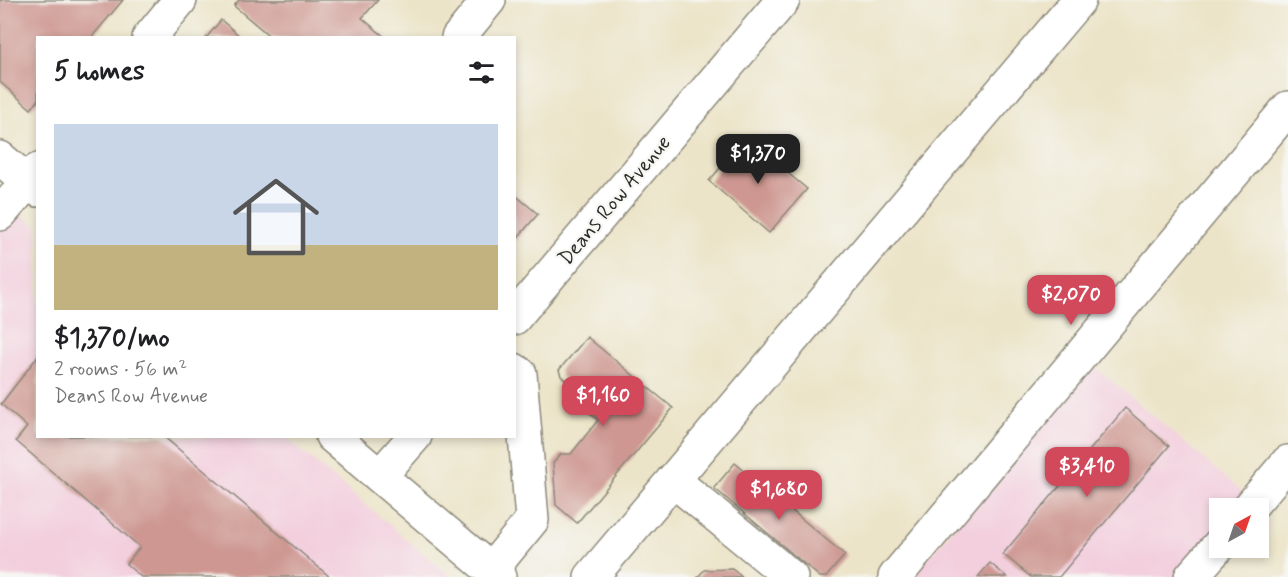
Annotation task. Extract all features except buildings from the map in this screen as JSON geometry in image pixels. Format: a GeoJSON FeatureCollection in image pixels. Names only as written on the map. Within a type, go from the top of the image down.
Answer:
{"type":"FeatureCollection","features":[{"type":"Feature","properties":{"kind":"street"},"geometry":{"type":"LineString","coordinates":[[151,36],[180,0]]}},
{"type":"Feature","properties":{"kind":"street"},"geometry":{"type":"LineString","coordinates":[[460,36],[489,0]]}},
{"type":"Feature","properties":{"kind":"street","name":"Deans Row Avenue"},"geometry":{"type":"LineString","coordinates":[[516,316],[783,0]]}},
{"type":"Feature","properties":{"kind":"street"},"geometry":{"type":"LineString","coordinates":[[591,577],[1078,0]]}},
{"type":"Feature","properties":{"kind":"street"},"geometry":{"type":"LineString","coordinates":[[895,577],[1288,108]]}},
{"type":"Feature","properties":{"kind":"street"},"geometry":{"type":"LineString","coordinates":[[0,158],[34,181],[0,214]]}},
{"type":"Feature","properties":{"kind":"street"},"geometry":{"type":"LineString","coordinates":[[334,438],[495,573],[532,520],[520,374],[516,371]]}},
{"type":"Feature","properties":{"kind":"street"},"geometry":{"type":"LineString","coordinates":[[380,476],[413,438]]}},
{"type":"Feature","properties":{"kind":"street"},"geometry":{"type":"LineString","coordinates":[[1257,498],[1288,462]]}},
{"type":"Feature","properties":{"kind":"street"},"geometry":{"type":"LineString","coordinates":[[673,480],[791,577]]}},
{"type":"Feature","properties":{"kind":"street"},"geometry":{"type":"LineString","coordinates":[[1191,577],[1209,557]]}},
{"type":"Feature","properties":{"kind":"shaded area"},"geometry":{"type":"Polygon","coordinates":[[[0,195],[36,226],[36,438],[286,438],[451,577],[0,577],[0,195]]]}},
{"type":"Feature","properties":{"kind":"shaded area"},"geometry":{"type":"Polygon","coordinates":[[[1089,362],[1250,498],[1209,498],[1209,549],[1185,577],[913,577],[1089,362]]]}}]}
